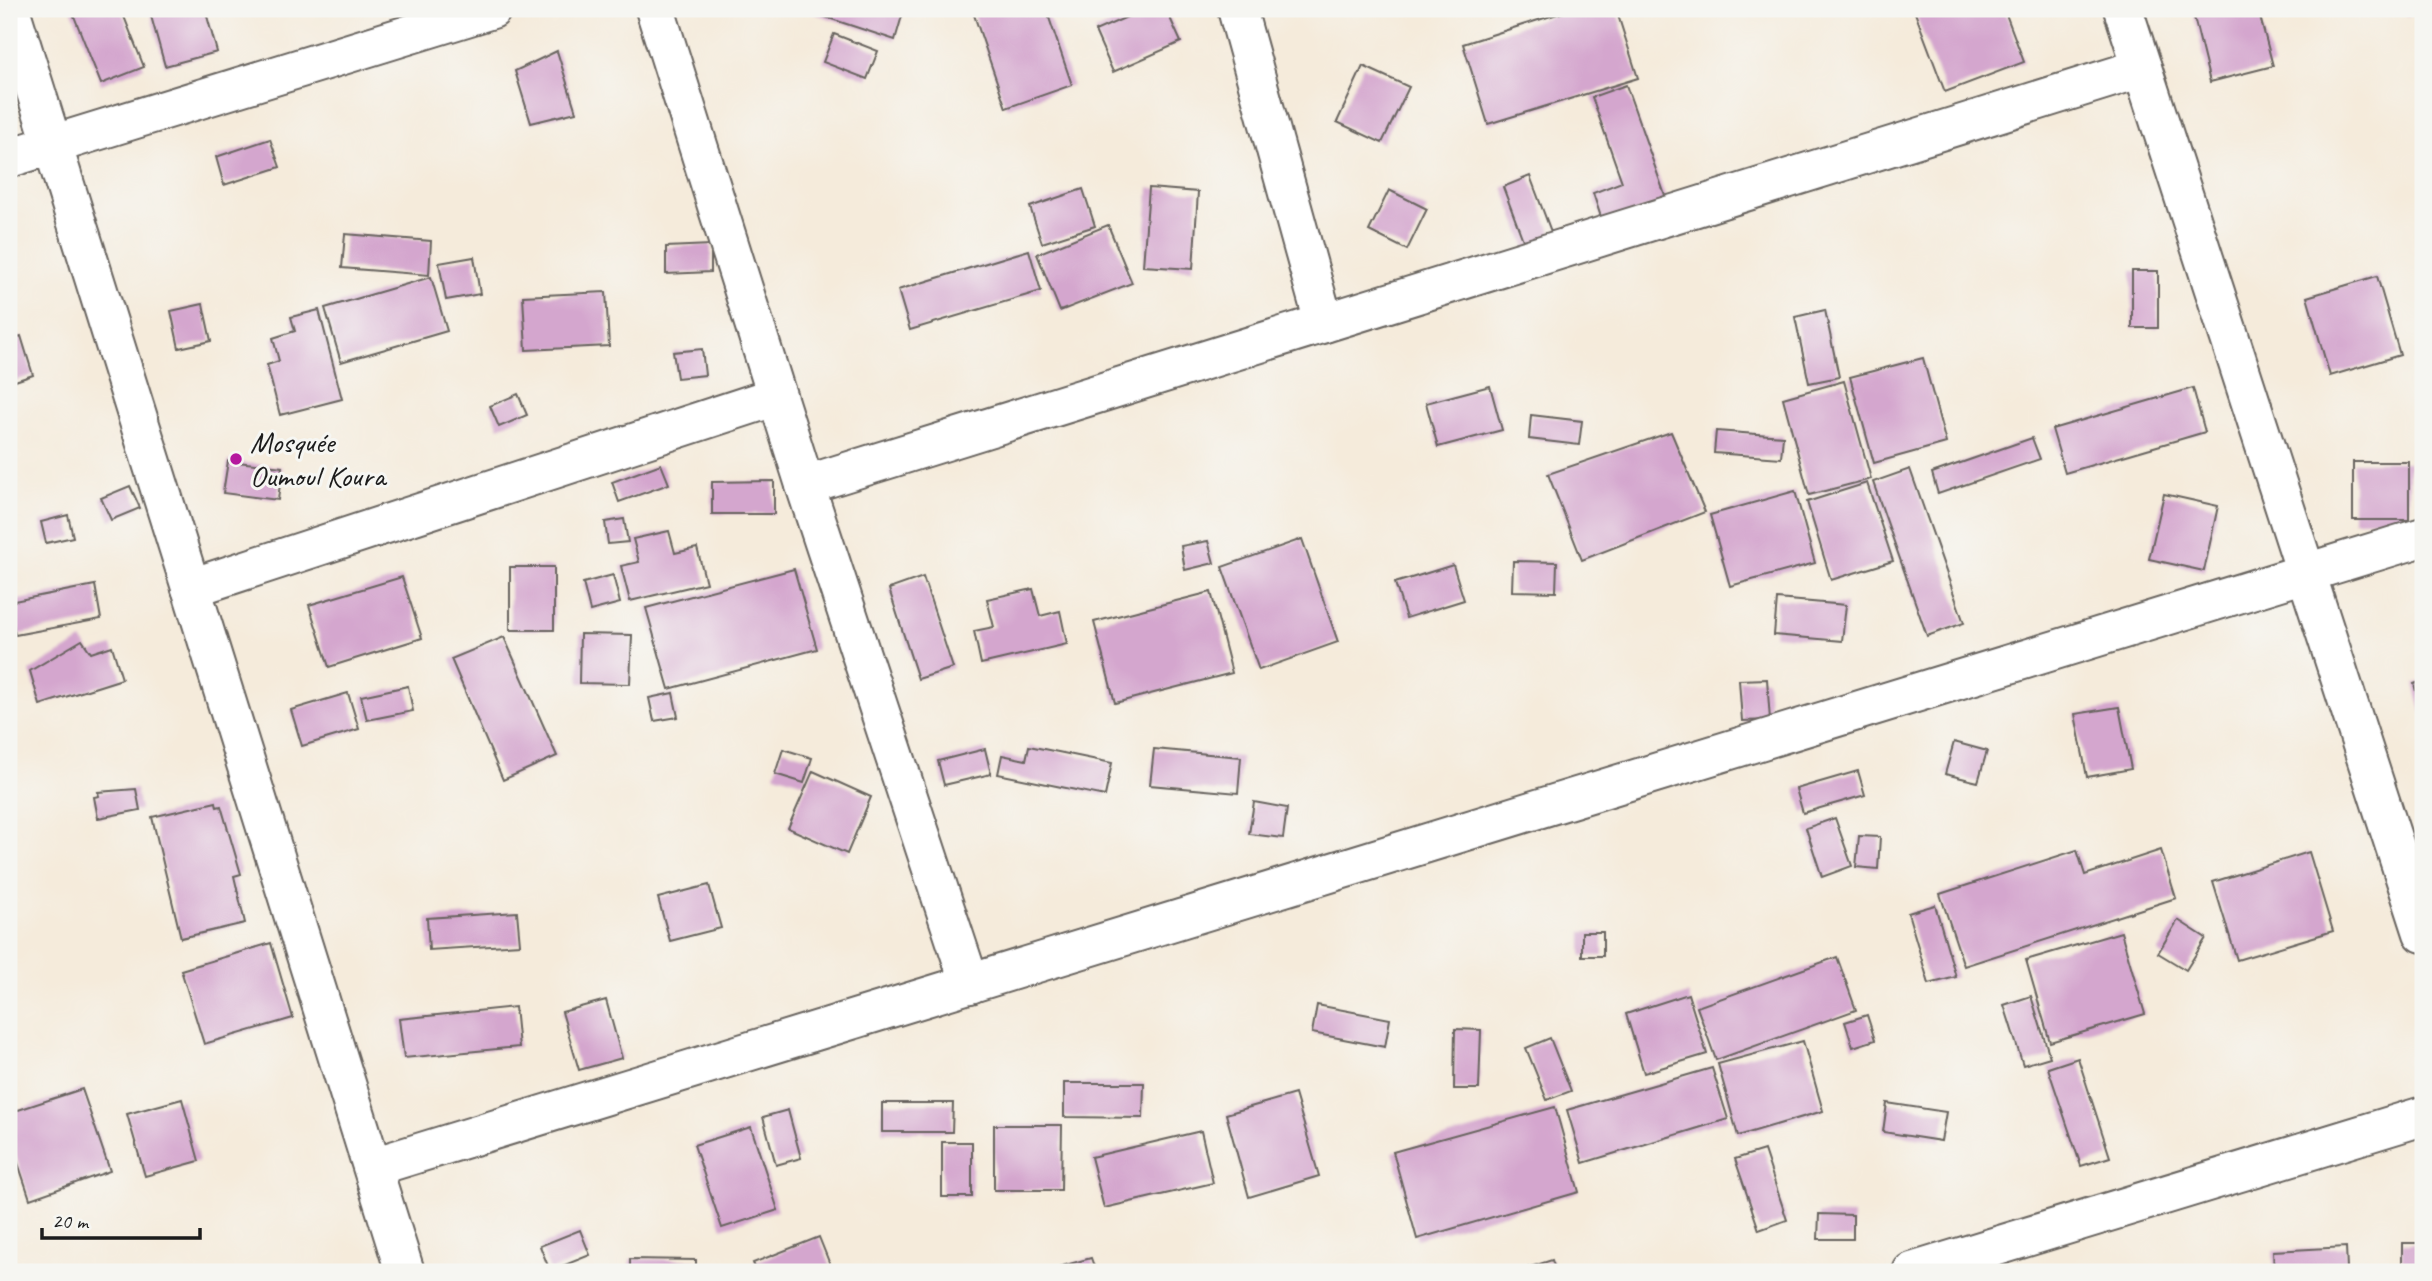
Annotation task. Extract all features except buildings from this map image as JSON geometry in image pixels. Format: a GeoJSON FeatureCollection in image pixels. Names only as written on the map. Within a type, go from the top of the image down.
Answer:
{"type":"FeatureCollection","features":[{"type":"Feature","properties":{"kind":"street"},"geometry":{"type":"LineString","coordinates":[[10,9],[405,1272]]}},
{"type":"Feature","properties":{"kind":"street"},"geometry":{"type":"LineString","coordinates":[[9,158],[492,9]]}},
{"type":"Feature","properties":{"kind":"street"},"geometry":{"type":"LineString","coordinates":[[654,9],[805,485],[970,984]]}},
{"type":"Feature","properties":{"kind":"street"},"geometry":{"type":"LineString","coordinates":[[1237,9],[1324,323]]}},
{"type":"Feature","properties":{"kind":"street"},"geometry":{"type":"LineString","coordinates":[[2123,9],[2423,933]]}},
{"type":"Feature","properties":{"kind":"street"},"geometry":{"type":"LineString","coordinates":[[805,485],[2142,68]]}},
{"type":"Feature","properties":{"kind":"street"},"geometry":{"type":"LineString","coordinates":[[191,588],[777,396]]}},
{"type":"Feature","properties":{"kind":"street"},"geometry":{"type":"LineString","coordinates":[[373,1167],[2423,537]]}},
{"type":"Feature","properties":{"kind":"street"},"geometry":{"type":"LineString","coordinates":[[1912,1272],[2423,1116]]}},
{"type":"Feature","properties":{"kind":"place","name":"Mosquée Oumoul Koura"},"geometry":{"type":"Point","coordinates":[236,459]}}]}
